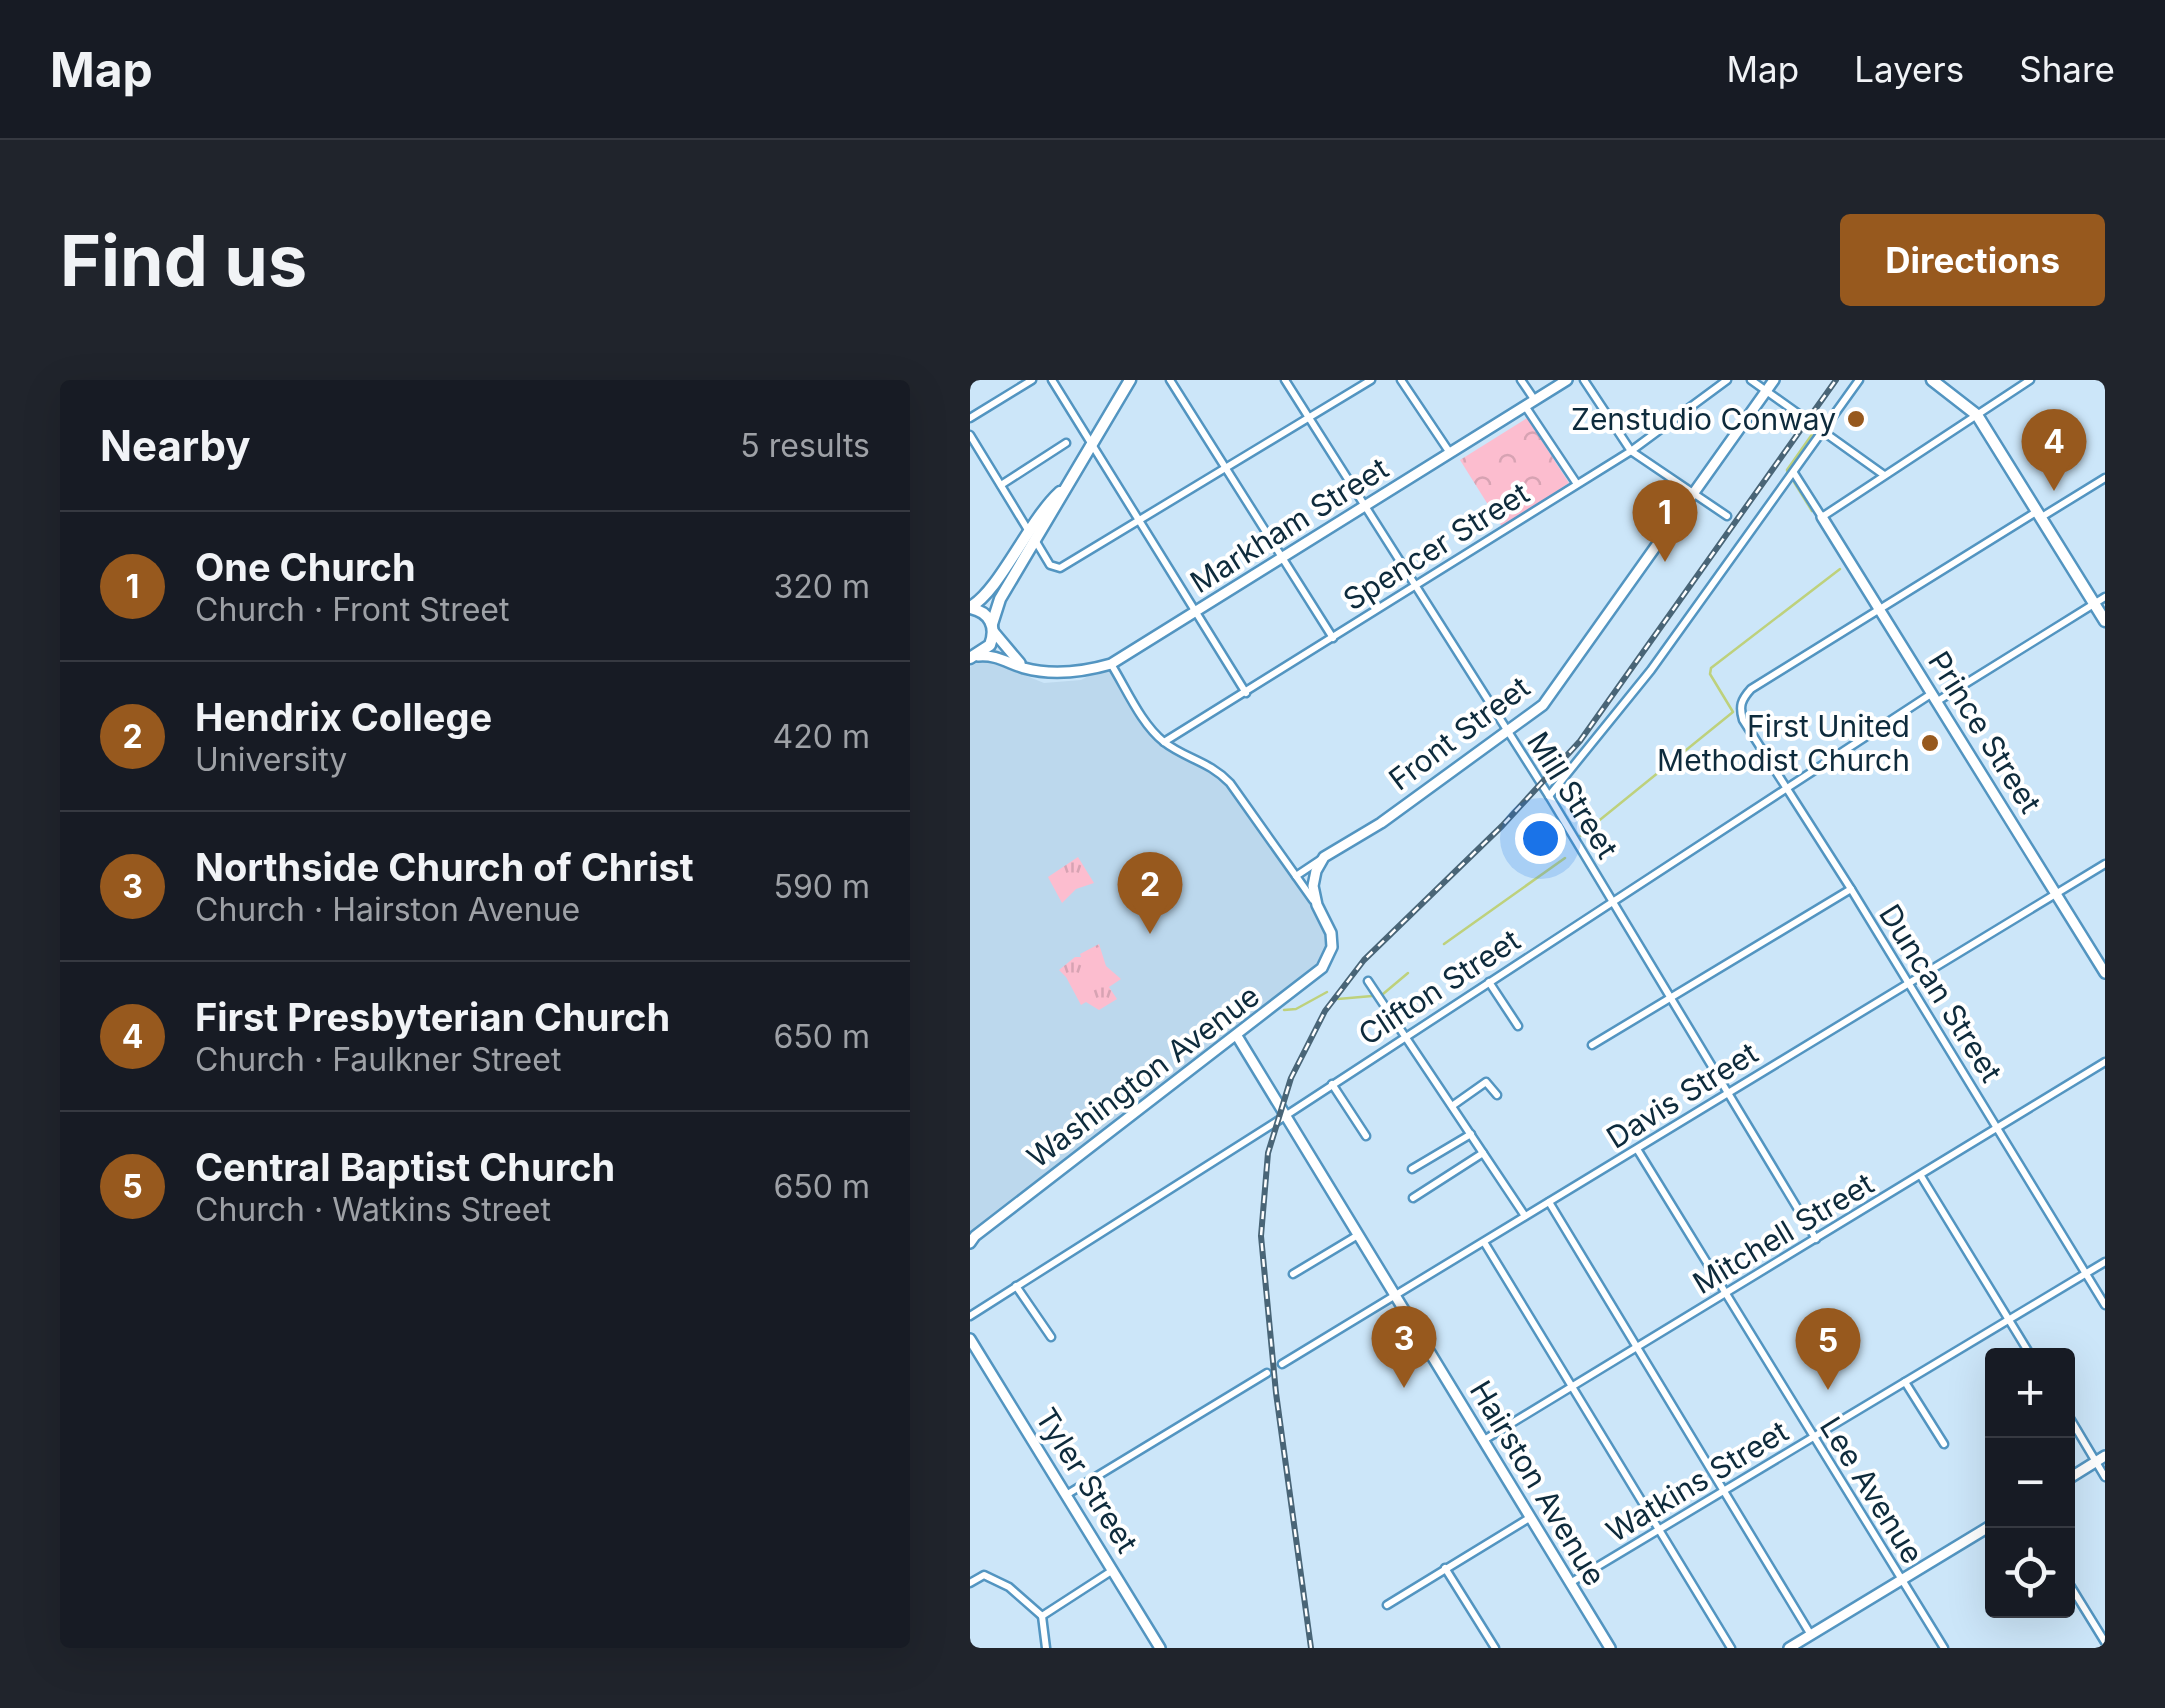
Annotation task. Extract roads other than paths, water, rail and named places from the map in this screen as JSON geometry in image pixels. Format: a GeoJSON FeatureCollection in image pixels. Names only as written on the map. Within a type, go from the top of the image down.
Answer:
{"type":"FeatureCollection","features":[{"type":"Feature","properties":{"kind":"main road"},"geometry":{"type":"LineString","coordinates":[[972,657],[990,646],[1000,599],[1031,535],[1130,380]]}},
{"type":"Feature","properties":{"kind":"main road"},"geometry":{"type":"LineString","coordinates":[[1932,380],[1977,415],[2038,515],[2100,600],[2105,621]]}},
{"type":"Feature","properties":{"kind":"main road"},"geometry":{"type":"LineString","coordinates":[[970,607],[985,596],[1031,535]]}},
{"type":"Feature","properties":{"kind":"main road"},"geometry":{"type":"LineString","coordinates":[[970,607],[984,613],[993,627]]}},
{"type":"Feature","properties":{"kind":"street"},"geometry":{"type":"LineString","coordinates":[[970,418],[1032,380]]}},
{"type":"Feature","properties":{"kind":"street"},"geometry":{"type":"LineString","coordinates":[[1052,380],[1246,692]]}},
{"type":"Feature","properties":{"kind":"street","name":"Mill Street"},"geometry":{"type":"LineString","coordinates":[[1285,380],[1549,796],[1816,1239]]}},
{"type":"Feature","properties":{"kind":"street"},"geometry":{"type":"LineString","coordinates":[[970,435],[1050,565],[1059,568],[1371,380]]}},
{"type":"Feature","properties":{"kind":"street"},"geometry":{"type":"LineString","coordinates":[[1402,380],[1450,453]]}},
{"type":"Feature","properties":{"kind":"street"},"geometry":{"type":"LineString","coordinates":[[1521,380],[1534,399]]}},
{"type":"Feature","properties":{"kind":"street","name":"Markham Street"},"geometry":{"type":"LineString","coordinates":[[972,657],[990,656],[1025,668],[1069,672],[1112,664],[1566,380]]}},
{"type":"Feature","properties":{"kind":"street"},"geometry":{"type":"LineString","coordinates":[[1584,380],[1631,450],[1727,516]]}},
{"type":"Feature","properties":{"kind":"street","name":"Spencer Street"},"geometry":{"type":"LineString","coordinates":[[1164,742],[1631,450],[1727,380]]}},
{"type":"Feature","properties":{"kind":"street"},"geometry":{"type":"LineString","coordinates":[[1752,380],[1884,476]]}},
{"type":"Feature","properties":{"kind":"street","name":"Front Street"},"geometry":{"type":"LineString","coordinates":[[1296,876],[1347,846],[1507,732],[1552,693],[1774,380]]}},
{"type":"Feature","properties":{"kind":"street"},"geometry":{"type":"LineString","coordinates":[[1549,796],[1649,672],[1859,380]]}},
{"type":"Feature","properties":{"kind":"street"},"geometry":{"type":"LineString","coordinates":[[1794,473],[1822,517],[2030,380]]}},
{"type":"Feature","properties":{"kind":"street"},"geometry":{"type":"LineString","coordinates":[[1174,381],[1333,638]]}},
{"type":"Feature","properties":{"kind":"street"},"geometry":{"type":"LineString","coordinates":[[1524,406],[1577,484]]}},
{"type":"Feature","properties":{"kind":"street"},"geometry":{"type":"LineString","coordinates":[[1001,485],[1066,443]]}},
{"type":"Feature","properties":{"kind":"street"},"geometry":{"type":"LineString","coordinates":[[1880,610],[2105,478]]}},
{"type":"Feature","properties":{"kind":"street","name":"Prince Street"},"geometry":{"type":"LineString","coordinates":[[1822,517],[2105,973]]}},
{"type":"Feature","properties":{"kind":"street","name":"Clifton Street"},"geometry":{"type":"LineString","coordinates":[[970,1316],[1786,788],[2100,600]]}},
{"type":"Feature","properties":{"kind":"street","name":"Duncan Street"},"geometry":{"type":"LineString","coordinates":[[1880,610],[1751,690],[1740,704],[1743,720],[2105,1306]]}},
{"type":"Feature","properties":{"kind":"street"},"geometry":{"type":"LineString","coordinates":[[993,627],[1025,668]]}},
{"type":"Feature","properties":{"kind":"street"},"geometry":{"type":"LineString","coordinates":[[1112,664],[1153,731],[1164,742],[1220,772],[1317,906]]}},
{"type":"Feature","properties":{"kind":"street"},"geometry":{"type":"LineString","coordinates":[[1317,906],[1314,878],[1324,857]]}},
{"type":"Feature","properties":{"kind":"street","name":"Davis Street"},"geometry":{"type":"LineString","coordinates":[[1282,1364],[2105,864]]}},
{"type":"Feature","properties":{"kind":"street"},"geometry":{"type":"LineString","coordinates":[[1592,1044],[1850,889]]}},
{"type":"Feature","properties":{"kind":"street","name":"Washington Avenue"},"geometry":{"type":"LineString","coordinates":[[972,1238],[1311,979],[1332,948],[1326,920],[1317,906]]}},
{"type":"Feature","properties":{"kind":"street"},"geometry":{"type":"LineString","coordinates":[[1368,981],[1525,1216]]}},
{"type":"Feature","properties":{"kind":"street"},"geometry":{"type":"LineString","coordinates":[[1489,982],[1518,1026]]}},
{"type":"Feature","properties":{"kind":"street","name":"Hairston Avenue"},"geometry":{"type":"LineString","coordinates":[[1237,1036],[1610,1648]]}},
{"type":"Feature","properties":{"kind":"street","name":"Mitchell Street"},"geometry":{"type":"LineString","coordinates":[[1484,1440],[2105,1062]]}},
{"type":"Feature","properties":{"kind":"street"},"geometry":{"type":"LineString","coordinates":[[1452,1106],[1486,1082],[1497,1095]]}},
{"type":"Feature","properties":{"kind":"street"},"geometry":{"type":"LineString","coordinates":[[1332,1084],[1366,1136]]}},
{"type":"Feature","properties":{"kind":"street"},"geometry":{"type":"LineString","coordinates":[[1412,1169],[1471,1134]]}},
{"type":"Feature","properties":{"kind":"street","name":"Lee Avenue"},"geometry":{"type":"LineString","coordinates":[[1637,1149],[1944,1648]]}},
{"type":"Feature","properties":{"kind":"street"},"geometry":{"type":"LineString","coordinates":[[1413,1198],[1483,1153]]}},
{"type":"Feature","properties":{"kind":"street"},"geometry":{"type":"LineString","coordinates":[[1921,1176],[2027,1348]]}},
{"type":"Feature","properties":{"kind":"street"},"geometry":{"type":"LineString","coordinates":[[1549,1202],[1811,1635]]}},
{"type":"Feature","properties":{"kind":"street"},"geometry":{"type":"LineString","coordinates":[[1293,1274],[1358,1235]]}},
{"type":"Feature","properties":{"kind":"street"},"geometry":{"type":"LineString","coordinates":[[1484,1242],[1730,1648]]}},
{"type":"Feature","properties":{"kind":"street","name":"Watkins Street"},"geometry":{"type":"LineString","coordinates":[[1570,1583],[2105,1262]]}},
{"type":"Feature","properties":{"kind":"street"},"geometry":{"type":"LineString","coordinates":[[1016,1286],[1051,1337]]}},
{"type":"Feature","properties":{"kind":"street","name":"Tyler Street"},"geometry":{"type":"LineString","coordinates":[[970,1339],[1160,1648]]}},
{"type":"Feature","properties":{"kind":"street"},"geometry":{"type":"LineString","coordinates":[[1066,1495],[1267,1373]]}},
{"type":"Feature","properties":{"kind":"street"},"geometry":{"type":"LineString","coordinates":[[1904,1382],[1944,1444]]}},
{"type":"Feature","properties":{"kind":"street"},"geometry":{"type":"LineString","coordinates":[[2075,1425],[2100,1459],[2105,1477]]}},
{"type":"Feature","properties":{"kind":"street"},"geometry":{"type":"LineString","coordinates":[[2075,1475],[2100,1459]]}},
{"type":"Feature","properties":{"kind":"street"},"geometry":{"type":"LineString","coordinates":[[1387,1605],[1531,1518]]}},
{"type":"Feature","properties":{"kind":"street"},"geometry":{"type":"LineString","coordinates":[[1789,1648],[1987,1528]]}},
{"type":"Feature","properties":{"kind":"street"},"geometry":{"type":"LineString","coordinates":[[1446,1568],[1495,1648]]}},
{"type":"Feature","properties":{"kind":"street"},"geometry":{"type":"LineString","coordinates":[[1042,1616],[1113,1570]]}},
{"type":"Feature","properties":{"kind":"street"},"geometry":{"type":"LineString","coordinates":[[970,1583],[984,1575],[1009,1587],[1042,1616],[1046,1648]]}},
{"type":"Feature","properties":{"kind":"street"},"geometry":{"type":"LineString","coordinates":[[2075,1593],[2105,1642]]}},
{"type":"Feature","properties":{"kind":"waterway"},"geometry":{"type":"LineString","coordinates":[[1788,473],[1813,433]]}},
{"type":"Feature","properties":{"kind":"waterway"},"geometry":{"type":"LineString","coordinates":[[1794,482],[1812,511]]}},
{"type":"Feature","properties":{"kind":"waterway"},"geometry":{"type":"LineString","coordinates":[[1580,836],[1733,712],[1710,674],[1711,668],[1840,569]]}},
{"type":"Feature","properties":{"kind":"waterway"},"geometry":{"type":"LineString","coordinates":[[1444,944],[1565,858]]}},
{"type":"Feature","properties":{"kind":"waterway"},"geometry":{"type":"LineString","coordinates":[[1383,994],[1408,973]]}},
{"type":"Feature","properties":{"kind":"waterway"},"geometry":{"type":"LineString","coordinates":[[1284,1010],[1296,1009],[1327,992]]}},
{"type":"Feature","properties":{"kind":"waterway"},"geometry":{"type":"LineString","coordinates":[[1338,999],[1372,996]]}},
{"type":"Feature","properties":{"kind":"railway"},"geometry":{"type":"LineString","coordinates":[[1311,1648],[1276,1393],[1261,1236],[1268,1153],[1291,1078],[1325,1011],[1364,960],[1502,826],[1580,741],[1836,380]]}},
{"type":"Feature","properties":{"kind":"place","name":"Zenstudio Conway"},"geometry":{"type":"Point","coordinates":[1856,419]}},
{"type":"Feature","properties":{"kind":"place","name":"First Presbyterian Church"},"geometry":{"type":"Point","coordinates":[2054,491]}},
{"type":"Feature","properties":{"kind":"place","name":"One Church"},"geometry":{"type":"Point","coordinates":[1665,562]}},
{"type":"Feature","properties":{"kind":"place","name":"First United Methodist Church"},"geometry":{"type":"Point","coordinates":[1930,743]}},
{"type":"Feature","properties":{"kind":"place","name":"Hendrix College"},"geometry":{"type":"Point","coordinates":[1150,934]}},
{"type":"Feature","properties":{"kind":"place","name":"Northside Church of Christ"},"geometry":{"type":"Point","coordinates":[1404,1388]}},
{"type":"Feature","properties":{"kind":"place","name":"Central Baptist Church"},"geometry":{"type":"Point","coordinates":[1828,1390]}}]}
